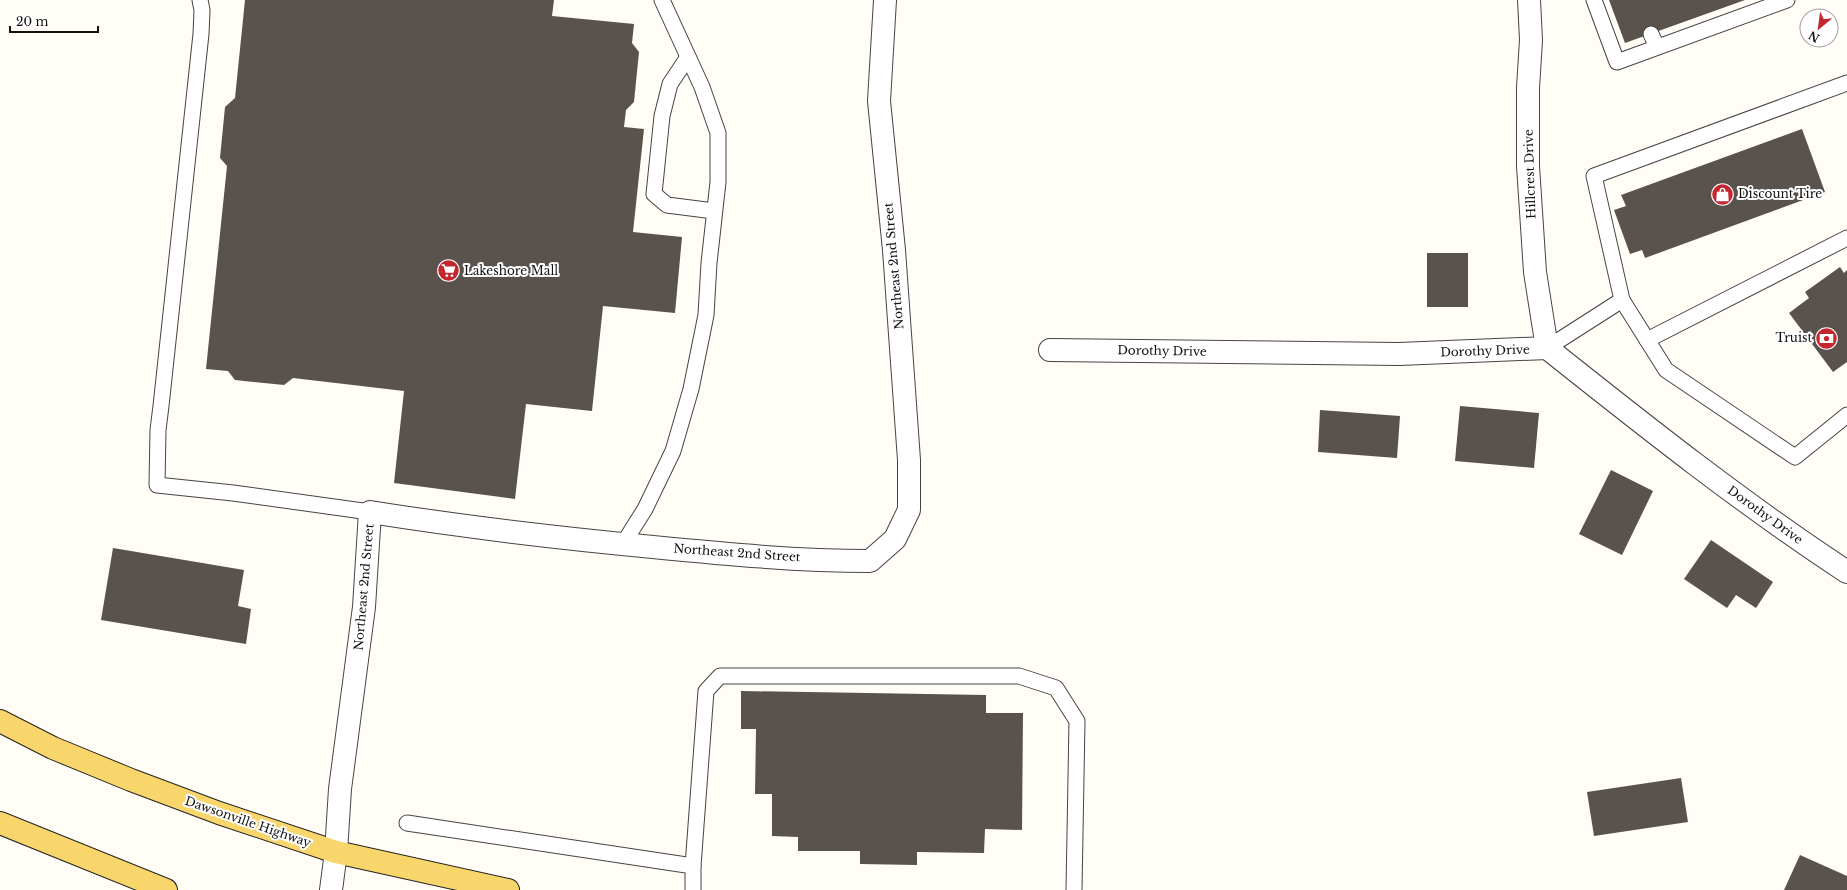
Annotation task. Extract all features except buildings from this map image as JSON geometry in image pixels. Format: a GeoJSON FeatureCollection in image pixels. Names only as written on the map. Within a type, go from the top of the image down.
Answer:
{"type":"FeatureCollection","features":[{"type":"Feature","properties":{"kind":"main road","name":"Dawsonville Highway"},"geometry":{"type":"LineString","coordinates":[[0,721],[53,748],[132,780],[220,813],[336,852],[508,890]]}},
{"type":"Feature","properties":{"kind":"main road"},"geometry":{"type":"LineString","coordinates":[[0,823],[166,890]]}},
{"type":"Feature","properties":{"kind":"street","name":"Northeast 2nd Street"},"geometry":{"type":"LineString","coordinates":[[331,890],[336,852],[340,789],[364,607],[370,512],[440,524],[623,544],[730,554],[843,561],[870,561],[895,539],[910,510],[909,460],[894,250],[879,100],[885,0]]}},
{"type":"Feature","properties":{"kind":"street","name":"Hillcrest Drive"},"geometry":{"type":"LineString","coordinates":[[1528,0],[1531,40],[1528,88],[1528,166],[1535,272],[1547,348]]}},
{"type":"Feature","properties":{"kind":"street","name":"Dorothy Drive"},"geometry":{"type":"LineString","coordinates":[[1050,350],[1399,354],[1547,348],[1689,460],[1815,551],[1847,572]]}},
{"type":"Feature","properties":{"kind":"lane"},"geometry":{"type":"LineString","coordinates":[[200,0],[202,10],[202,34],[160,414],[157,485],[370,512]]}},
{"type":"Feature","properties":{"kind":"lane"},"geometry":{"type":"LineString","coordinates":[[623,544],[645,509],[672,451],[688,397],[706,315],[709,263],[718,182],[718,133],[702,87],[662,0]]}},
{"type":"Feature","properties":{"kind":"lane"},"geometry":{"type":"LineString","coordinates":[[1594,0],[1617,62],[1657,48],[1716,18],[1750,6],[1787,0]]}},
{"type":"Feature","properties":{"kind":"lane"},"geometry":{"type":"LineString","coordinates":[[1651,34],[1657,48]]}},
{"type":"Feature","properties":{"kind":"lane"},"geometry":{"type":"LineString","coordinates":[[688,57],[670,84],[662,116],[654,194],[667,205],[714,211]]}},
{"type":"Feature","properties":{"kind":"lane"},"geometry":{"type":"LineString","coordinates":[[1847,83],[1594,176],[1622,300],[1666,370],[1795,457],[1847,415]]}},
{"type":"Feature","properties":{"kind":"lane"},"geometry":{"type":"LineString","coordinates":[[1647,340],[1847,238]]}},
{"type":"Feature","properties":{"kind":"lane"},"geometry":{"type":"LineString","coordinates":[[1547,348],[1622,300]]}},
{"type":"Feature","properties":{"kind":"lane"},"geometry":{"type":"LineString","coordinates":[[693,890],[693,866],[706,691],[720,676],[1020,676],[1056,688],[1077,721],[1074,890]]}},
{"type":"Feature","properties":{"kind":"lane"},"geometry":{"type":"LineString","coordinates":[[407,823],[693,866]]}},
{"type":"Feature","properties":{"kind":"place","name":"Discount Tire"},"geometry":{"type":"Point","coordinates":[1723,194]}},
{"type":"Feature","properties":{"kind":"place","name":"Lakeshore Mall"},"geometry":{"type":"Point","coordinates":[448,271]}},
{"type":"Feature","properties":{"kind":"place","name":"Truist"},"geometry":{"type":"Point","coordinates":[1827,338]}}]}
